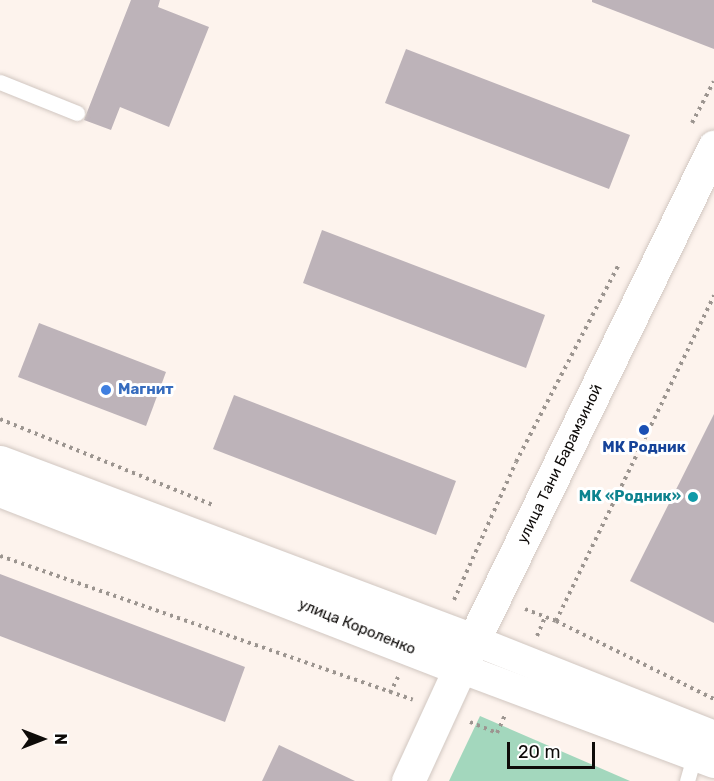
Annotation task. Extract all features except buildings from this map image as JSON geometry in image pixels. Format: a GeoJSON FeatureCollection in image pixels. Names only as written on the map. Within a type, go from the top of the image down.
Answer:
{"type":"FeatureCollection","features":[{"type":"Feature","properties":{"kind":"street","name":"улица Тани Барамзиной"},"geometry":{"type":"LineString","coordinates":[[408,781],[466,654],[496,597],[700,141]]}},
{"type":"Feature","properties":{"kind":"street","name":"улица Короленко"},"geometry":{"type":"LineString","coordinates":[[0,462],[466,654],[702,759]]}},
{"type":"Feature","properties":{"kind":"street","name":"улица Короленко"},"geometry":{"type":"LineString","coordinates":[[0,490],[466,654],[526,660],[702,759]]}},
{"type":"Feature","properties":{"kind":"lane"},"geometry":{"type":"LineString","coordinates":[[0,82],[76,113]]}},
{"type":"Feature","properties":{"kind":"path"},"geometry":{"type":"LineString","coordinates":[[700,141],[714,81]]}},
{"type":"Feature","properties":{"kind":"path"},"geometry":{"type":"LineString","coordinates":[[446,598],[454,600],[463,583],[516,462],[620,261]]}},
{"type":"Feature","properties":{"kind":"path"},"geometry":{"type":"LineString","coordinates":[[556,621],[714,295]]}},
{"type":"Feature","properties":{"kind":"path"},"geometry":{"type":"LineString","coordinates":[[0,419],[218,508]]}},
{"type":"Feature","properties":{"kind":"path"},"geometry":{"type":"LineString","coordinates":[[0,556],[440,711],[497,734]]}},
{"type":"Feature","properties":{"kind":"path"},"geometry":{"type":"LineString","coordinates":[[463,583],[556,621],[714,699]]}},
{"type":"Feature","properties":{"kind":"green space"},"geometry":{"type":"Polygon","coordinates":[[[480,716],[630,781],[449,781],[480,716]]]}},
{"type":"Feature","properties":{"kind":"place","name":"Магнит"},"geometry":{"type":"Point","coordinates":[106,390]}},
{"type":"Feature","properties":{"kind":"place","name":"МК Родник"},"geometry":{"type":"Point","coordinates":[644,430]}},
{"type":"Feature","properties":{"kind":"place","name":"МК «Родник»"},"geometry":{"type":"Point","coordinates":[693,497]}}]}
